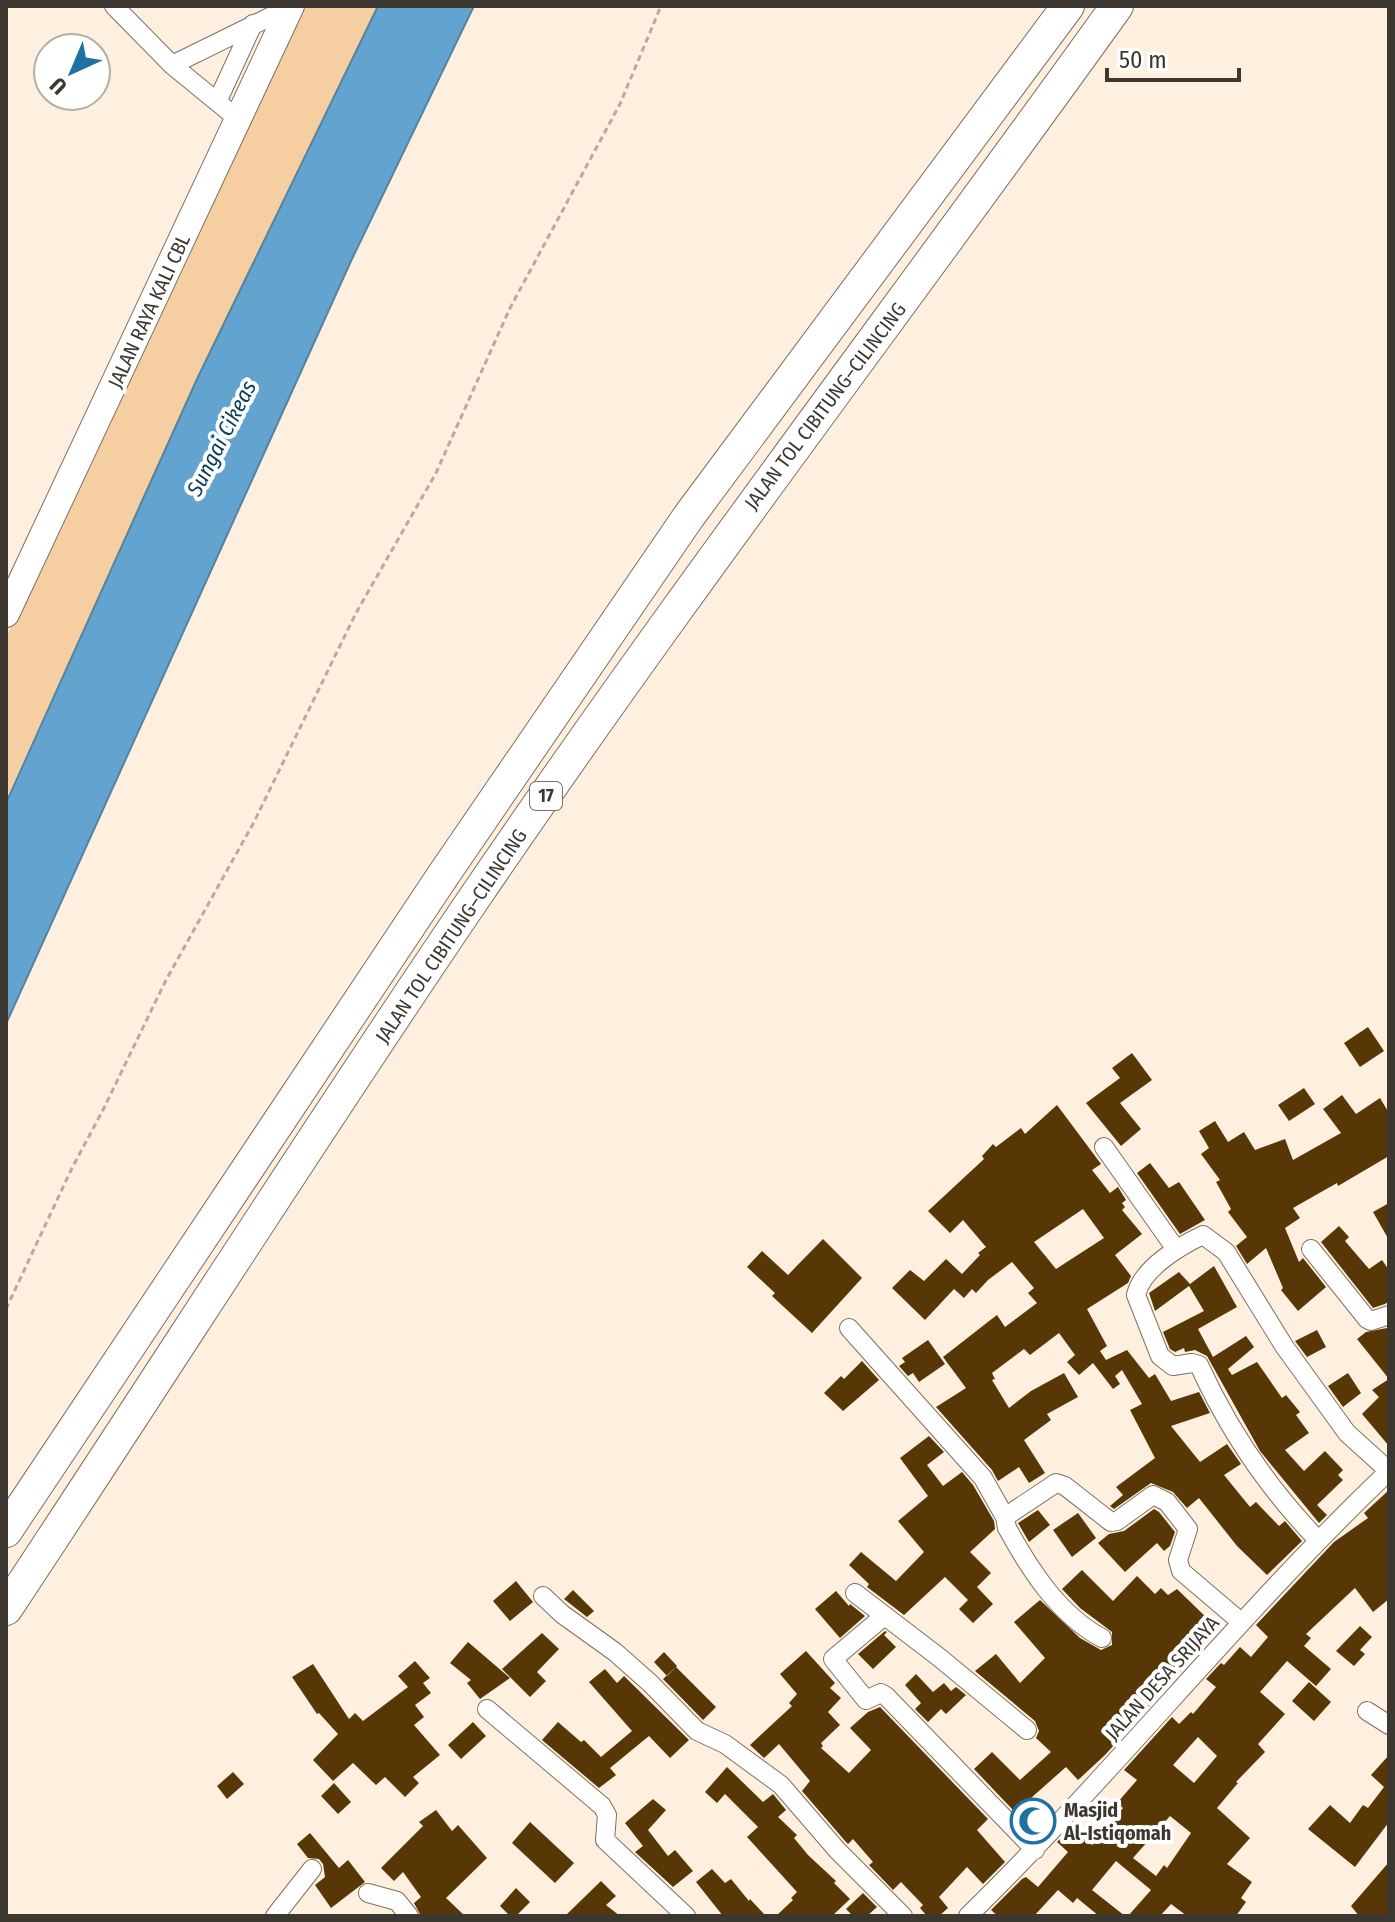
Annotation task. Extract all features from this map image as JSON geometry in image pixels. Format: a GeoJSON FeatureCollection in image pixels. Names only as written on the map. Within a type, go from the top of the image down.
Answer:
{"type":"FeatureCollection","features":[{"type":"Feature","properties":{"kind":"highway"},"geometry":{"type":"LineString","coordinates":[[896,240],[1042,6]]}},
{"type":"Feature","properties":{"kind":"highway","name":"JALAN TOL CIBITUNG–CILINCING"},"geometry":{"type":"LineString","coordinates":[[6,1531],[435,887],[689,516],[1068,6]]}},
{"type":"Feature","properties":{"kind":"highway","name":"JALAN TOL CIBITUNG–CILINCING"},"geometry":{"type":"LineString","coordinates":[[6,1609],[475,897],[725,541],[954,233],[1117,6]]}},
{"type":"Feature","properties":{"kind":"street"},"geometry":{"type":"LineString","coordinates":[[114,6],[172,65],[238,119]]}},
{"type":"Feature","properties":{"kind":"street"},"geometry":{"type":"LineString","coordinates":[[172,65],[291,6]]}},
{"type":"Feature","properties":{"kind":"street","name":"JALAN RAYA KALI CBL"},"geometry":{"type":"LineString","coordinates":[[6,614],[291,6]]}},
{"type":"Feature","properties":{"kind":"street"},"geometry":{"type":"LineString","coordinates":[[218,100],[253,24]]}},
{"type":"Feature","properties":{"kind":"street"},"geometry":{"type":"LineString","coordinates":[[1104,1147],[1175,1248]]}},
{"type":"Feature","properties":{"kind":"street"},"geometry":{"type":"LineString","coordinates":[[1317,1539],[1287,1507],[1244,1451],[1216,1403],[1199,1365],[1173,1366],[1160,1356],[1136,1295],[1139,1285],[1175,1248],[1203,1235],[1226,1252],[1284,1346],[1347,1433],[1389,1471]]}},
{"type":"Feature","properties":{"kind":"street"},"geometry":{"type":"LineString","coordinates":[[1311,1249],[1367,1319],[1371,1321],[1389,1315]]}},
{"type":"Feature","properties":{"kind":"street"},"geometry":{"type":"LineString","coordinates":[[849,1328],[983,1478],[1017,1546],[1047,1590],[1067,1613],[1088,1631],[1102,1638]]}},
{"type":"Feature","properties":{"kind":"street","name":"JALAN DESA SRIJAYA"},"geometry":{"type":"LineString","coordinates":[[968,1916],[1035,1850],[1317,1539],[1389,1471]]}},
{"type":"Feature","properties":{"kind":"street"},"geometry":{"type":"LineString","coordinates":[[1005,1517],[1056,1483],[1065,1486],[1111,1522],[1156,1495],[1167,1502],[1188,1529],[1178,1560],[1181,1571],[1241,1622]]}},
{"type":"Feature","properties":{"kind":"street"},"geometry":{"type":"LineString","coordinates":[[855,1593],[1027,1730]]}},
{"type":"Feature","properties":{"kind":"street"},"geometry":{"type":"LineString","coordinates":[[543,1596],[562,1614],[615,1652],[697,1731],[725,1744],[781,1785],[837,1850],[903,1916]]}},
{"type":"Feature","properties":{"kind":"street"},"geometry":{"type":"LineString","coordinates":[[883,1617],[833,1659],[866,1700],[881,1693],[886,1696],[1035,1850]]}},
{"type":"Feature","properties":{"kind":"street"},"geometry":{"type":"LineString","coordinates":[[487,1709],[602,1806],[607,1815],[605,1840],[686,1916]]}},
{"type":"Feature","properties":{"kind":"street"},"geometry":{"type":"LineString","coordinates":[[1367,1711],[1389,1725]]}},
{"type":"Feature","properties":{"kind":"street"},"geometry":{"type":"LineString","coordinates":[[275,1916],[312,1869]]}},
{"type":"Feature","properties":{"kind":"street"},"geometry":{"type":"LineString","coordinates":[[368,1893],[397,1901],[409,1916]]}},
{"type":"Feature","properties":{"kind":"path"},"geometry":{"type":"LineString","coordinates":[[6,1309],[166,980],[254,822],[356,613],[436,473],[510,308],[620,104],[661,6]]}},
{"type":"Feature","properties":{"kind":"shaded area"},"geometry":{"type":"Polygon","coordinates":[[[303,6],[378,6],[228,316],[6,799],[6,638],[102,424],[303,6]]]}},
{"type":"Feature","properties":{"kind":"water","name":"Sungai Cikeas"},"geometry":{"type":"Polygon","coordinates":[[[378,6],[474,6],[351,261],[6,1024],[6,803],[197,379],[378,6]]]}},
{"type":"Feature","properties":{"kind":"building"},"geometry":{"type":"Polygon","coordinates":[[[1368,1027],[1384,1051],[1360,1067],[1344,1043],[1368,1027]]]}},
{"type":"Feature","properties":{"kind":"building"},"geometry":{"type":"Polygon","coordinates":[[[1132,1053],[1152,1080],[1120,1103],[1141,1129],[1121,1146],[1086,1103],[1120,1078],[1112,1068],[1132,1053]]]}},
{"type":"Feature","properties":{"kind":"building"},"geometry":{"type":"Polygon","coordinates":[[[1304,1088],[1315,1104],[1289,1121],[1278,1105],[1304,1088]]]}},
{"type":"Feature","properties":{"kind":"building"},"geometry":{"type":"Polygon","coordinates":[[[1342,1095],[1356,1114],[1380,1098],[1389,1113],[1389,1156],[1293,1208],[1300,1218],[1285,1228],[1299,1262],[1303,1258],[1326,1287],[1298,1311],[1281,1290],[1283,1288],[1266,1248],[1247,1264],[1236,1246],[1247,1237],[1228,1212],[1231,1209],[1216,1182],[1220,1180],[1201,1154],[1209,1148],[1199,1131],[1215,1121],[1228,1142],[1244,1132],[1255,1150],[1285,1139],[1293,1160],[1341,1133],[1323,1109],[1342,1095]]]}},
{"type":"Feature","properties":{"kind":"building"},"geometry":{"type":"Polygon","coordinates":[[[1057,1105],[1101,1164],[1092,1170],[1110,1193],[1118,1187],[1126,1200],[1122,1203],[1125,1207],[1122,1210],[1142,1234],[1115,1255],[1131,1276],[1128,1283],[1087,1309],[1107,1346],[1100,1351],[1106,1360],[1127,1350],[1149,1378],[1155,1374],[1171,1401],[1199,1392],[1210,1413],[1171,1426],[1200,1462],[1227,1444],[1241,1464],[1224,1475],[1250,1507],[1256,1502],[1279,1526],[1285,1521],[1302,1541],[1267,1575],[1237,1546],[1199,1498],[1187,1508],[1173,1492],[1151,1483],[1114,1509],[1110,1506],[1123,1495],[1116,1487],[1155,1458],[1130,1410],[1142,1404],[1122,1370],[1115,1376],[1120,1384],[1113,1389],[1093,1363],[1079,1375],[1067,1362],[1075,1355],[1059,1333],[1030,1355],[1024,1349],[992,1373],[995,1379],[992,1380],[1009,1408],[1031,1391],[1064,1373],[1078,1397],[1047,1414],[1051,1420],[1024,1440],[1045,1473],[1029,1483],[1019,1467],[998,1481],[992,1470],[936,1407],[966,1388],[943,1357],[997,1315],[1005,1327],[1037,1303],[1028,1293],[1034,1288],[1012,1262],[976,1293],[972,1289],[964,1298],[954,1289],[925,1320],[892,1288],[910,1270],[924,1281],[946,1259],[962,1274],[980,1255],[978,1253],[986,1247],[963,1220],[950,1233],[928,1211],[984,1159],[982,1156],[993,1144],[996,1147],[1021,1128],[1025,1134],[1057,1105]],[[1083,1209],[1034,1242],[1056,1269],[1104,1238],[1083,1209]]]}},
{"type":"Feature","properties":{"kind":"building"},"geometry":{"type":"Polygon","coordinates":[[[1150,1163],[1169,1188],[1179,1182],[1205,1220],[1180,1234],[1137,1173],[1150,1163]]]}},
{"type":"Feature","properties":{"kind":"building"},"geometry":{"type":"Polygon","coordinates":[[[1389,1203],[1389,1240],[1373,1212],[1389,1203]]]}},
{"type":"Feature","properties":{"kind":"building"},"geometry":{"type":"Polygon","coordinates":[[[1339,1226],[1349,1237],[1345,1241],[1369,1269],[1382,1260],[1389,1270],[1389,1301],[1385,1304],[1373,1308],[1321,1242],[1339,1226]]]}},
{"type":"Feature","properties":{"kind":"building"},"geometry":{"type":"Polygon","coordinates":[[[823,1239],[862,1278],[812,1333],[772,1296],[775,1293],[747,1267],[762,1251],[788,1275],[823,1239]]]}},
{"type":"Feature","properties":{"kind":"building"},"geometry":{"type":"Polygon","coordinates":[[[1214,1266],[1237,1307],[1198,1329],[1213,1357],[1246,1336],[1254,1347],[1228,1369],[1232,1375],[1257,1362],[1282,1398],[1286,1395],[1300,1412],[1296,1415],[1309,1433],[1285,1450],[1304,1471],[1325,1451],[1343,1470],[1338,1475],[1343,1480],[1317,1505],[1327,1515],[1319,1523],[1260,1451],[1207,1356],[1195,1350],[1185,1352],[1184,1348],[1175,1352],[1170,1349],[1163,1332],[1204,1311],[1189,1286],[1155,1311],[1149,1293],[1179,1272],[1190,1284],[1214,1266]]]}},
{"type":"Feature","properties":{"kind":"building"},"geometry":{"type":"Polygon","coordinates":[[[1387,1328],[1389,1379],[1357,1339],[1366,1332],[1387,1328]]]}},
{"type":"Feature","properties":{"kind":"building"},"geometry":{"type":"Polygon","coordinates":[[[1317,1330],[1326,1347],[1307,1357],[1295,1341],[1317,1330]]]}},
{"type":"Feature","properties":{"kind":"building"},"geometry":{"type":"Polygon","coordinates":[[[928,1340],[945,1364],[919,1382],[913,1373],[908,1376],[899,1366],[905,1362],[902,1358],[928,1340]]]}},
{"type":"Feature","properties":{"kind":"building"},"geometry":{"type":"Polygon","coordinates":[[[862,1361],[879,1380],[843,1411],[824,1393],[862,1361]]]}},
{"type":"Feature","properties":{"kind":"building"},"geometry":{"type":"Polygon","coordinates":[[[1348,1373],[1361,1393],[1343,1407],[1328,1386],[1348,1373]]]}},
{"type":"Feature","properties":{"kind":"building"},"geometry":{"type":"Polygon","coordinates":[[[1389,1379],[1389,1446],[1362,1414],[1379,1397],[1372,1390],[1389,1379]]]}},
{"type":"Feature","properties":{"kind":"building"},"geometry":{"type":"Polygon","coordinates":[[[929,1436],[944,1452],[927,1465],[943,1486],[962,1472],[994,1521],[995,1529],[970,1552],[991,1573],[977,1587],[993,1604],[973,1623],[959,1609],[968,1600],[945,1577],[904,1615],[867,1587],[869,1584],[849,1565],[861,1552],[896,1581],[924,1552],[898,1521],[928,1496],[900,1458],[929,1436]]]}},
{"type":"Feature","properties":{"kind":"building"},"geometry":{"type":"Polygon","coordinates":[[[1389,1490],[1389,1599],[1373,1612],[1355,1588],[1306,1634],[1311,1638],[1304,1646],[1331,1669],[1316,1686],[1287,1661],[1260,1692],[1285,1714],[1258,1744],[1265,1752],[1236,1782],[1217,1808],[1250,1838],[1227,1864],[1252,1882],[1241,1898],[1246,1902],[1236,1916],[1187,1916],[1171,1904],[1160,1916],[1128,1916],[1151,1890],[1116,1861],[1092,1890],[1125,1916],[1099,1916],[1077,1898],[1073,1903],[1058,1890],[1034,1916],[998,1916],[991,1910],[1026,1877],[1038,1887],[1068,1852],[1057,1842],[1065,1834],[1067,1836],[1073,1830],[1092,1845],[1123,1808],[1117,1803],[1137,1780],[1124,1770],[1172,1717],[1179,1724],[1191,1712],[1193,1714],[1216,1687],[1206,1679],[1221,1663],[1224,1665],[1240,1647],[1251,1657],[1268,1637],[1256,1625],[1334,1542],[1368,1518],[1364,1513],[1389,1490]],[[1198,1737],[1173,1765],[1194,1783],[1217,1756],[1198,1737]],[[1170,1816],[1133,1858],[1156,1876],[1164,1865],[1167,1868],[1191,1833],[1170,1816]]]}},
{"type":"Feature","properties":{"kind":"building"},"geometry":{"type":"Polygon","coordinates":[[[1154,1509],[1175,1532],[1170,1546],[1164,1551],[1157,1543],[1125,1572],[1098,1543],[1109,1534],[1124,1531],[1154,1509]]]}},
{"type":"Feature","properties":{"kind":"building"},"geometry":{"type":"Polygon","coordinates":[[[1038,1510],[1050,1525],[1029,1542],[1018,1523],[1038,1510]]]}},
{"type":"Feature","properties":{"kind":"building"},"geometry":{"type":"Polygon","coordinates":[[[1078,1513],[1096,1538],[1072,1557],[1053,1530],[1078,1513]]]}},
{"type":"Feature","properties":{"kind":"building"},"geometry":{"type":"Polygon","coordinates":[[[1082,1570],[1113,1601],[1137,1576],[1155,1594],[1161,1588],[1168,1595],[1177,1589],[1211,1622],[1182,1652],[1191,1660],[1105,1755],[1078,1780],[1066,1767],[1031,1798],[1048,1816],[1034,1832],[974,1769],[992,1752],[1020,1780],[1051,1752],[1036,1738],[1039,1731],[1035,1721],[975,1671],[996,1654],[1020,1683],[1045,1658],[1014,1622],[1040,1600],[1080,1638],[1101,1650],[1112,1645],[1112,1632],[1080,1608],[1062,1589],[1082,1570]]]}},
{"type":"Feature","properties":{"kind":"building"},"geometry":{"type":"Polygon","coordinates":[[[516,1581],[533,1602],[510,1621],[493,1601],[516,1581]]]}},
{"type":"Feature","properties":{"kind":"building"},"geometry":{"type":"Polygon","coordinates":[[[573,1590],[594,1611],[587,1617],[564,1599],[573,1590]]]}},
{"type":"Feature","properties":{"kind":"building"},"geometry":{"type":"Polygon","coordinates":[[[836,1591],[849,1606],[865,1616],[840,1638],[815,1609],[836,1591]]]}},
{"type":"Feature","properties":{"kind":"building"},"geometry":{"type":"Polygon","coordinates":[[[1360,1626],[1372,1637],[1360,1650],[1365,1654],[1354,1666],[1336,1651],[1360,1626]]]}},
{"type":"Feature","properties":{"kind":"building"},"geometry":{"type":"Polygon","coordinates":[[[885,1631],[884,1635],[896,1647],[873,1669],[858,1654],[885,1631]]]}},
{"type":"Feature","properties":{"kind":"building"},"geometry":{"type":"Polygon","coordinates":[[[542,1633],[559,1649],[537,1672],[546,1681],[530,1697],[502,1669],[542,1633]]]}},
{"type":"Feature","properties":{"kind":"building"},"geometry":{"type":"Polygon","coordinates":[[[468,1642],[510,1678],[480,1699],[467,1683],[471,1680],[450,1663],[468,1642]]]}},
{"type":"Feature","properties":{"kind":"building"},"geometry":{"type":"Polygon","coordinates":[[[806,1651],[835,1683],[830,1688],[841,1698],[828,1712],[840,1725],[821,1743],[821,1748],[849,1773],[871,1750],[850,1728],[868,1712],[880,1707],[988,1819],[977,1830],[1005,1862],[983,1884],[967,1867],[939,1897],[948,1908],[939,1916],[927,1916],[920,1908],[923,1905],[901,1882],[893,1890],[869,1865],[873,1862],[853,1839],[848,1844],[846,1842],[802,1791],[810,1781],[779,1744],[764,1758],[750,1745],[792,1706],[789,1703],[797,1694],[780,1674],[806,1651]]]}},
{"type":"Feature","properties":{"kind":"building"},"geometry":{"type":"Polygon","coordinates":[[[664,1652],[677,1666],[667,1676],[654,1662],[664,1652]]]}},
{"type":"Feature","properties":{"kind":"building"},"geometry":{"type":"Polygon","coordinates":[[[415,1661],[430,1678],[423,1683],[431,1693],[415,1705],[424,1717],[414,1725],[440,1755],[413,1777],[419,1783],[405,1797],[385,1777],[376,1785],[353,1763],[333,1781],[313,1760],[338,1734],[317,1714],[292,1677],[313,1664],[349,1719],[355,1713],[363,1721],[408,1687],[398,1676],[415,1661]]]}},
{"type":"Feature","properties":{"kind":"building"},"geometry":{"type":"Polygon","coordinates":[[[676,1667],[716,1707],[703,1720],[663,1679],[676,1667]]]}},
{"type":"Feature","properties":{"kind":"building"},"geometry":{"type":"Polygon","coordinates":[[[605,1669],[617,1683],[624,1676],[689,1740],[670,1758],[649,1736],[610,1768],[616,1775],[599,1788],[542,1740],[558,1722],[581,1742],[584,1740],[601,1757],[632,1731],[589,1682],[605,1669]]]}},
{"type":"Feature","properties":{"kind":"building"},"geometry":{"type":"Polygon","coordinates":[[[916,1674],[933,1692],[944,1683],[951,1691],[956,1687],[966,1695],[946,1714],[941,1709],[928,1722],[915,1709],[921,1703],[905,1685],[916,1674]]]}},
{"type":"Feature","properties":{"kind":"building"},"geometry":{"type":"Polygon","coordinates":[[[1309,1682],[1331,1702],[1314,1721],[1292,1701],[1309,1682]]]}},
{"type":"Feature","properties":{"kind":"building"},"geometry":{"type":"Polygon","coordinates":[[[473,1722],[486,1736],[461,1759],[448,1745],[473,1722]]]}},
{"type":"Feature","properties":{"kind":"building"},"geometry":{"type":"Polygon","coordinates":[[[1389,1755],[1389,1822],[1355,1867],[1308,1829],[1330,1805],[1350,1823],[1363,1805],[1368,1808],[1384,1787],[1371,1775],[1389,1755]]]}},
{"type":"Feature","properties":{"kind":"building"},"geometry":{"type":"Polygon","coordinates":[[[727,1767],[763,1802],[773,1794],[786,1810],[778,1817],[797,1835],[794,1838],[808,1855],[850,1899],[832,1916],[776,1916],[797,1892],[747,1837],[758,1827],[725,1794],[717,1803],[705,1792],[727,1767]]]}},
{"type":"Feature","properties":{"kind":"building"},"geometry":{"type":"Polygon","coordinates":[[[233,1772],[244,1784],[227,1799],[217,1786],[233,1772]]]}},
{"type":"Feature","properties":{"kind":"building"},"geometry":{"type":"Polygon","coordinates":[[[334,1783],[351,1802],[338,1814],[321,1796],[334,1783]]]}},
{"type":"Feature","properties":{"kind":"building"},"geometry":{"type":"Polygon","coordinates":[[[653,1799],[666,1810],[648,1830],[668,1856],[675,1850],[693,1871],[673,1887],[635,1852],[643,1846],[625,1823],[653,1799]]]}},
{"type":"Feature","properties":{"kind":"building"},"geometry":{"type":"Polygon","coordinates":[[[436,1810],[452,1831],[458,1825],[487,1858],[446,1898],[465,1916],[421,1916],[414,1903],[421,1897],[403,1872],[394,1881],[381,1868],[423,1826],[419,1822],[436,1810]]]}},
{"type":"Feature","properties":{"kind":"building"},"geometry":{"type":"Polygon","coordinates":[[[530,1822],[574,1863],[555,1883],[512,1843],[530,1822]]]}},
{"type":"Feature","properties":{"kind":"building"},"geometry":{"type":"Polygon","coordinates":[[[310,1833],[339,1868],[348,1860],[365,1882],[331,1908],[315,1885],[325,1877],[323,1864],[319,1859],[308,1858],[297,1844],[310,1833]]]}},
{"type":"Feature","properties":{"kind":"building"},"geometry":{"type":"Polygon","coordinates":[[[1389,1862],[1389,1916],[1359,1916],[1351,1906],[1389,1862]]]}},
{"type":"Feature","properties":{"kind":"building"},"geometry":{"type":"Polygon","coordinates":[[[712,1869],[725,1883],[731,1879],[766,1916],[723,1916],[696,1882],[712,1869]]]}},
{"type":"Feature","properties":{"kind":"building"},"geometry":{"type":"Polygon","coordinates":[[[601,1881],[616,1896],[606,1905],[620,1916],[565,1916],[601,1881]]]}},
{"type":"Feature","properties":{"kind":"building"},"geometry":{"type":"Polygon","coordinates":[[[516,1888],[530,1902],[516,1916],[510,1916],[500,1906],[516,1888]]]}},
{"type":"Feature","properties":{"kind":"building"},"geometry":{"type":"Polygon","coordinates":[[[863,1893],[877,1907],[867,1916],[853,1916],[846,1909],[863,1893]]]}},
{"type":"Feature","properties":{"kind":"place","name":"Masjid Al-Istiqomah"},"geometry":{"type":"Point","coordinates":[1033,1821]}}]}
